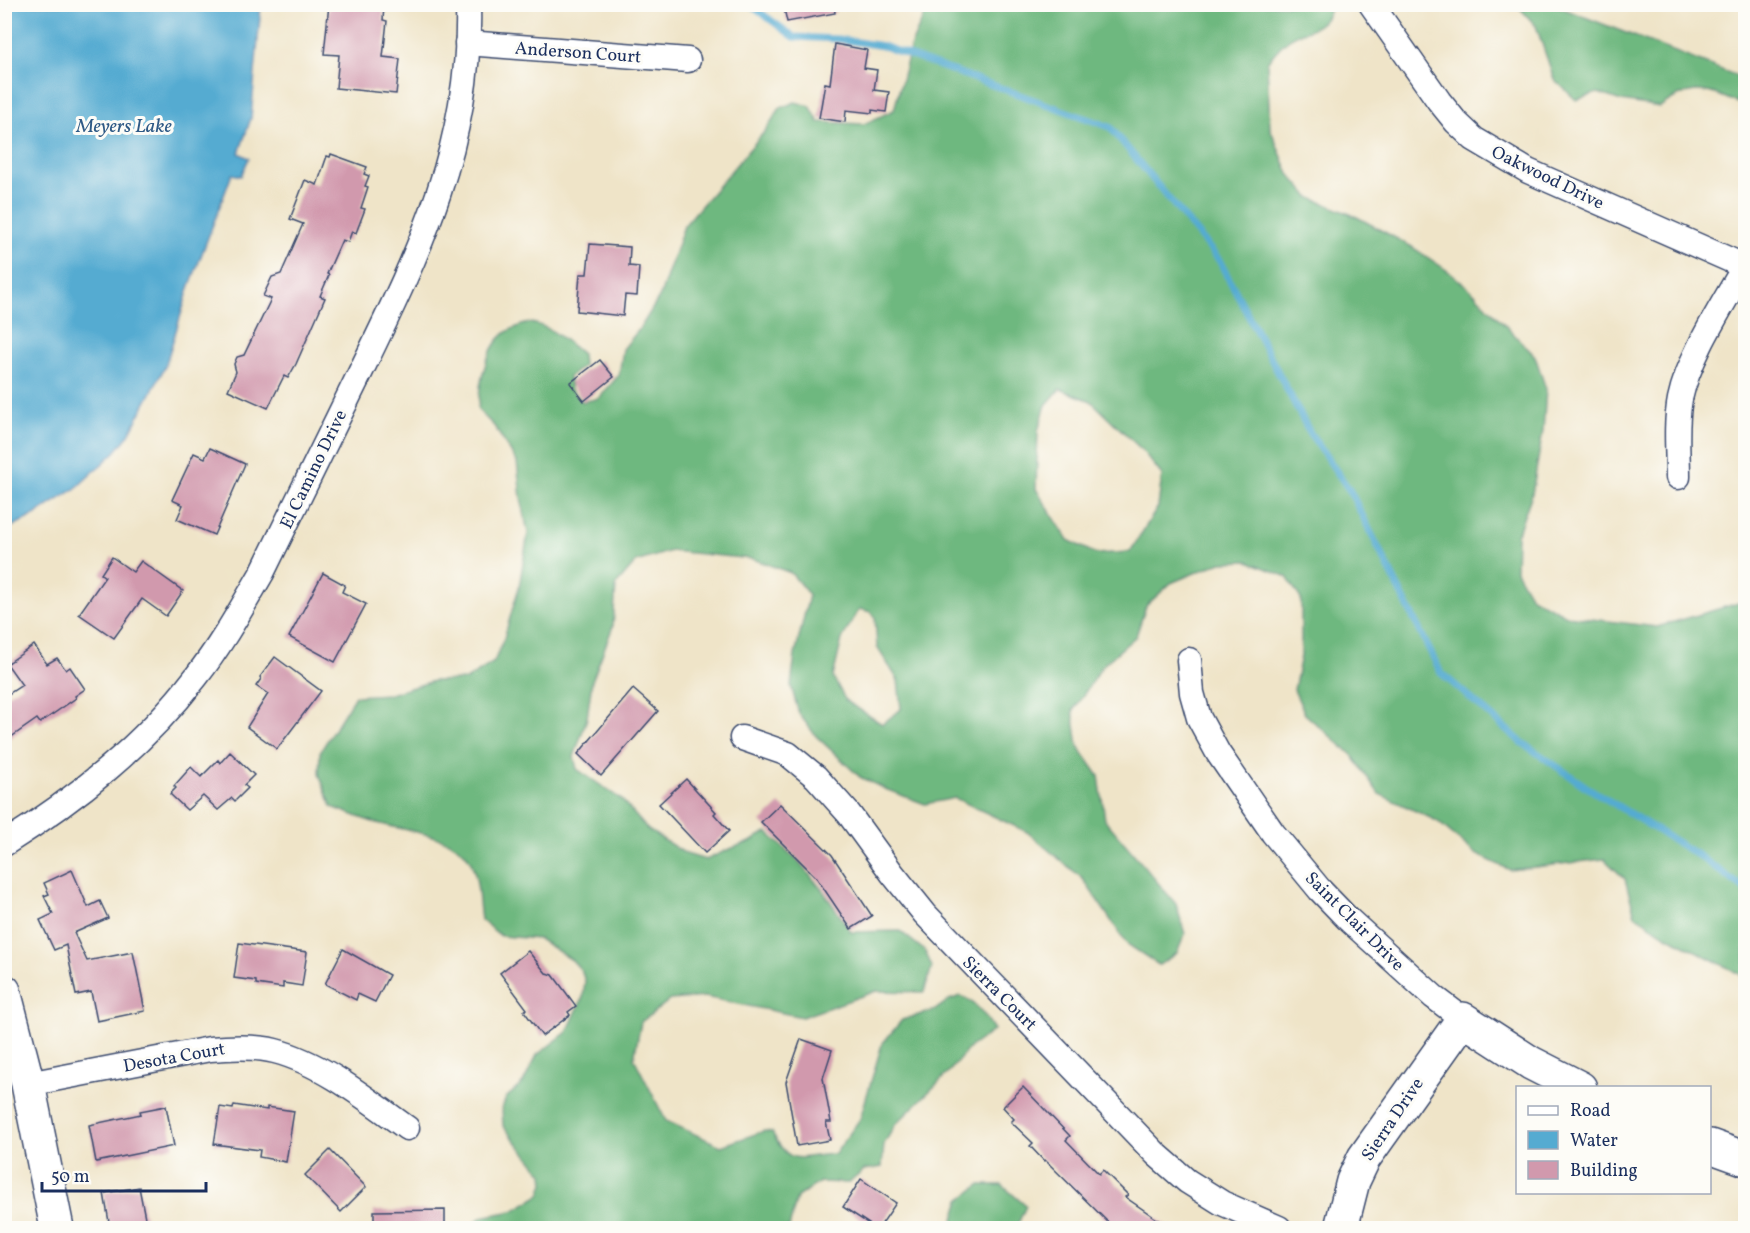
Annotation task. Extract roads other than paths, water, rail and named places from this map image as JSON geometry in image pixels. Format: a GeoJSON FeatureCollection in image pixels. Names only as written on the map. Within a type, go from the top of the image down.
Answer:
{"type":"FeatureCollection","features":[{"type":"Feature","properties":{"kind":"street","name":"El Camino Drive"},"geometry":{"type":"LineString","coordinates":[[4,844],[65,804],[102,775],[140,740],[196,677],[252,591],[406,278],[428,226],[444,180],[465,82],[468,4]]}},
{"type":"Feature","properties":{"kind":"street","name":"Oakwood Drive"},"geometry":{"type":"LineString","coordinates":[[1371,4],[1450,115],[1483,145],[1528,171],[1745,267]]}},
{"type":"Feature","properties":{"kind":"street","name":"Anderson Court"},"geometry":{"type":"LineString","coordinates":[[467,43],[688,60]]}},
{"type":"Feature","properties":{"kind":"street"},"geometry":{"type":"LineString","coordinates":[[1678,477],[1678,418],[1684,384],[1711,328],[1745,267]]}},
{"type":"Feature","properties":{"kind":"street","name":"Saint Clair Drive"},"geometry":{"type":"LineString","coordinates":[[1189,660],[1192,693],[1199,718],[1218,753],[1273,833],[1320,890],[1348,919],[1434,997],[1463,1019],[1531,1063],[1576,1086]]}},
{"type":"Feature","properties":{"kind":"street","name":"Sierra Court"},"geometry":{"type":"LineString","coordinates":[[742,738],[788,754],[834,794],[926,914],[1156,1154],[1187,1181],[1222,1203],[1279,1228]]}},
{"type":"Feature","properties":{"kind":"street"},"geometry":{"type":"LineString","coordinates":[[4,991],[28,1084],[57,1228]]}},
{"type":"Feature","properties":{"kind":"street","name":"Sierra Drive"},"geometry":{"type":"LineString","coordinates":[[1341,1228],[1353,1181],[1364,1158],[1463,1019]]}},
{"type":"Feature","properties":{"kind":"street","name":"Desota Court"},"geometry":{"type":"LineString","coordinates":[[28,1084],[210,1049],[227,1047],[261,1049],[290,1056],[320,1070],[349,1087],[407,1128]]}},
{"type":"Feature","properties":{"kind":"street"},"geometry":{"type":"LineString","coordinates":[[1711,1146],[1746,1159]]}},
{"type":"Feature","properties":{"kind":"water","name":"Meyers Lake"},"geometry":{"type":"Polygon","coordinates":[[[4,5],[261,5],[251,118],[239,153],[249,158],[241,176],[232,174],[189,288],[165,367],[128,436],[115,452],[75,489],[33,516],[5,530],[4,5]]]}},
{"type":"Feature","properties":{"kind":"waterway"},"geometry":{"type":"LineString","coordinates":[[749,4],[794,37],[838,39],[883,46],[1110,127],[1219,260],[1310,433],[1350,491],[1441,673],[1520,741],[1585,786],[1699,856],[1746,890]]}}]}
